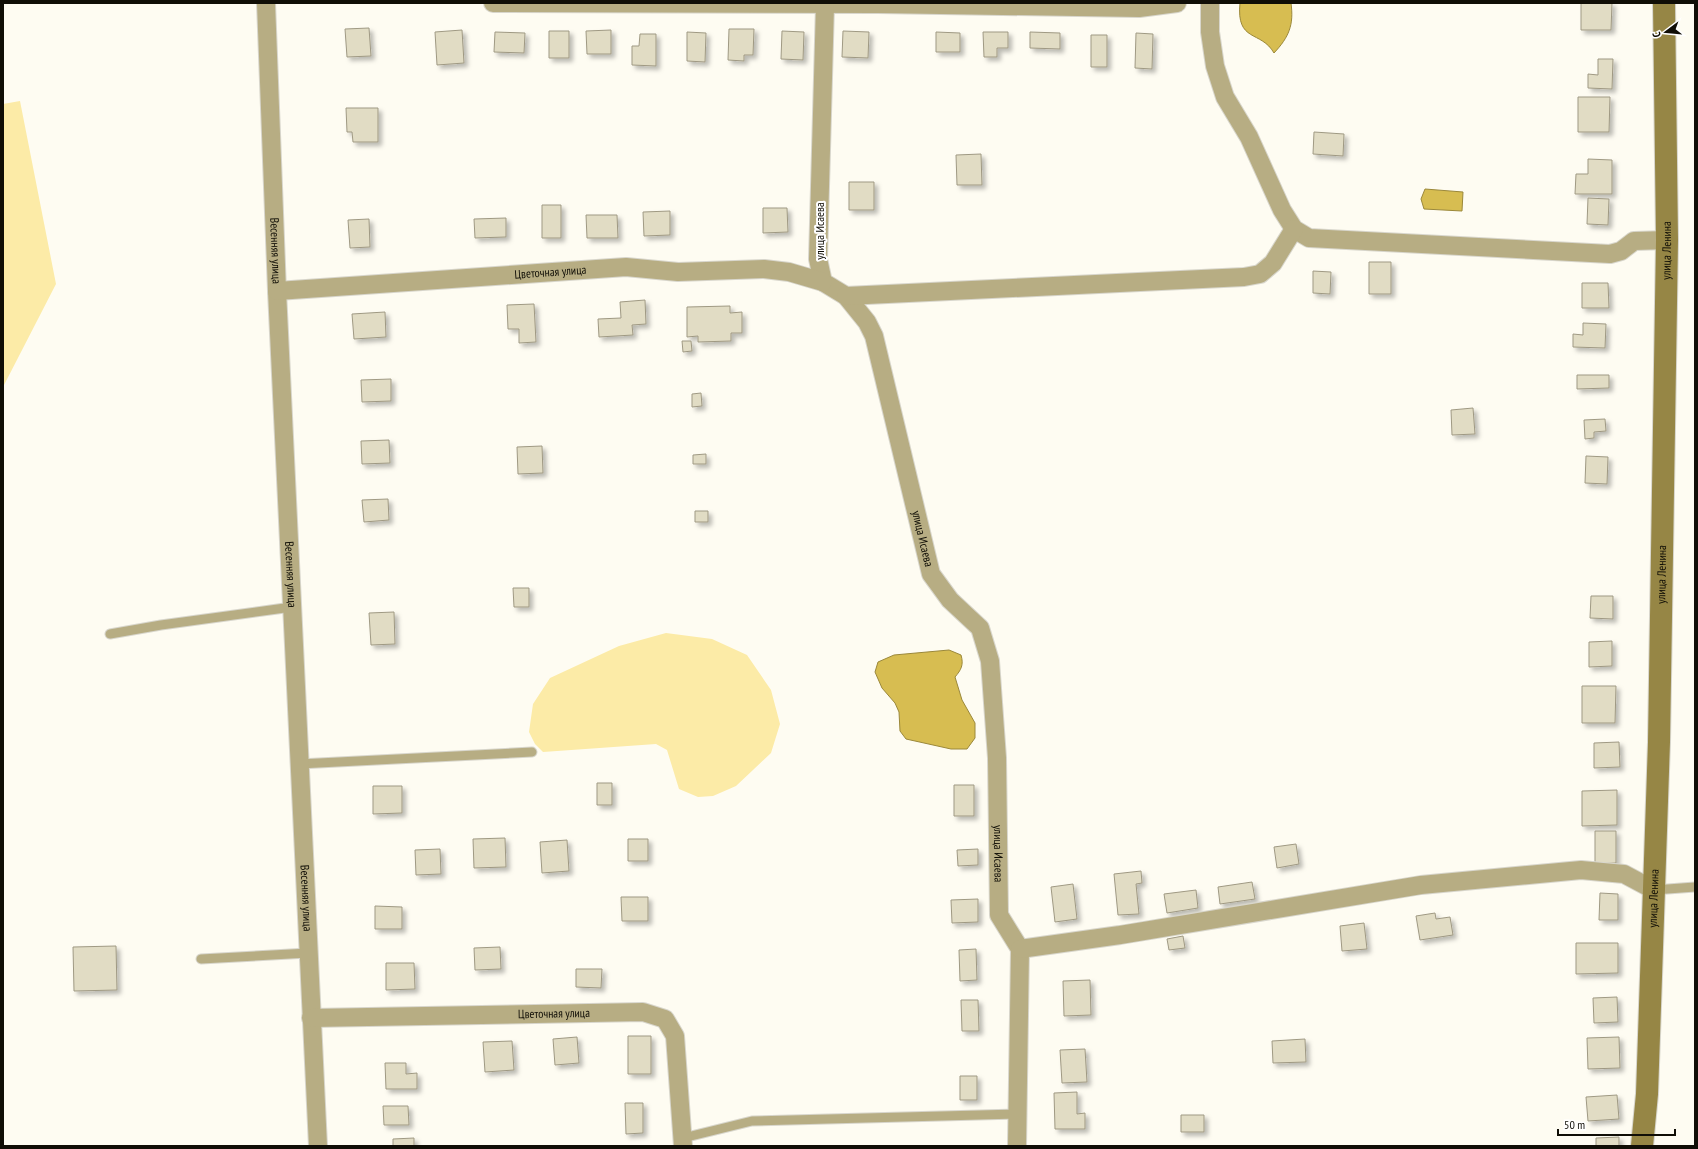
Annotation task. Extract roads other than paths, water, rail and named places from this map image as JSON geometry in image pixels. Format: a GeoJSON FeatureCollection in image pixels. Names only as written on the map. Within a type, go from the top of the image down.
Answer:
{"type":"FeatureCollection","features":[{"type":"Feature","properties":{"kind":"main road","name":"улица Ленина"},"geometry":{"type":"LineString","coordinates":[[1642,1146],[1647,1094],[1659,742],[1667,240],[1664,3]]}},
{"type":"Feature","properties":{"kind":"street","name":"Весенняя улица"},"geometry":{"type":"LineString","coordinates":[[266,3],[277,291],[318,1146]]}},
{"type":"Feature","properties":{"kind":"street"},"geometry":{"type":"LineString","coordinates":[[493,3],[878,4],[1139,8],[1177,3]]}},
{"type":"Feature","properties":{"kind":"street"},"geometry":{"type":"LineString","coordinates":[[1210,3],[1210,32],[1215,66],[1225,97],[1249,137],[1282,210],[1294,229],[1309,238],[1610,254],[1621,251],[1634,241],[1667,240]]}},
{"type":"Feature","properties":{"kind":"street","name":"улица Исаева"},"geometry":{"type":"LineString","coordinates":[[828,4],[818,259],[823,282],[846,296],[867,322],[874,336],[931,574],[950,600],[980,628],[990,660],[996,758],[999,915],[1020,949]]}},
{"type":"Feature","properties":{"kind":"street"},"geometry":{"type":"LineString","coordinates":[[846,296],[1244,277],[1260,274],[1273,263],[1294,229]]}},
{"type":"Feature","properties":{"kind":"street","name":"Цветочная улица"},"geometry":{"type":"LineString","coordinates":[[277,291],[626,267],[678,272],[764,269],[789,272],[823,282]]}},
{"type":"Feature","properties":{"kind":"street"},"geometry":{"type":"LineString","coordinates":[[1017,1146],[1020,949],[1120,935],[1421,886],[1581,870],[1624,874],[1654,890]]}},
{"type":"Feature","properties":{"kind":"street","name":"Цветочная улица"},"geometry":{"type":"LineString","coordinates":[[311,1018],[643,1012],[665,1019],[675,1036],[683,1142]]}},
{"type":"Feature","properties":{"kind":"lane"},"geometry":{"type":"LineString","coordinates":[[110,634],[292,607]]}},
{"type":"Feature","properties":{"kind":"lane"},"geometry":{"type":"LineString","coordinates":[[299,764],[532,752]]}},
{"type":"Feature","properties":{"kind":"lane"},"geometry":{"type":"LineString","coordinates":[[1654,890],[1695,887]]}},
{"type":"Feature","properties":{"kind":"lane"},"geometry":{"type":"LineString","coordinates":[[201,958],[308,953]]}},
{"type":"Feature","properties":{"kind":"lane"},"geometry":{"type":"LineString","coordinates":[[683,1142],[752,1121],[1017,1114]]}}]}
